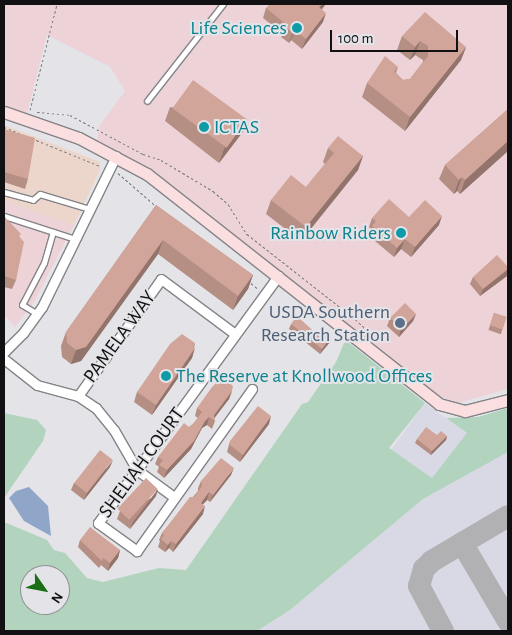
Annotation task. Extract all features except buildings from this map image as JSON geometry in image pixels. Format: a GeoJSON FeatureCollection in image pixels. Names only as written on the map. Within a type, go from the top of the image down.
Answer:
{"type":"FeatureCollection","features":[{"type":"Feature","properties":{"kind":"main road"},"geometry":{"type":"LineString","coordinates":[[4,112],[66,133],[116,156],[176,195],[439,404],[465,411],[508,400]]}},
{"type":"Feature","properties":{"kind":"street"},"geometry":{"type":"LineString","coordinates":[[4,352],[37,314],[116,156]]}},
{"type":"Feature","properties":{"kind":"street","name":"SHELIAH COURT"},"geometry":{"type":"LineString","coordinates":[[252,389],[137,551],[98,523],[278,276]]}},
{"type":"Feature","properties":{"kind":"street","name":"PAMELA WAY"},"geometry":{"type":"LineString","coordinates":[[78,396],[161,279],[235,334]]}},
{"type":"Feature","properties":{"kind":"street"},"geometry":{"type":"LineString","coordinates":[[4,359],[37,385],[78,396],[106,418],[137,470],[174,497]]}},
{"type":"Feature","properties":{"kind":"lane"},"geometry":{"type":"LineString","coordinates":[[147,101],[223,4]]}},
{"type":"Feature","properties":{"kind":"lane"},"geometry":{"type":"LineString","coordinates":[[4,192],[33,200],[40,194],[90,209]]}},
{"type":"Feature","properties":{"kind":"lane"},"geometry":{"type":"LineString","coordinates":[[4,216],[76,239]]}},
{"type":"Feature","properties":{"kind":"lane"},"geometry":{"type":"LineString","coordinates":[[37,314],[22,304],[44,263],[53,232]]}},
{"type":"Feature","properties":{"kind":"path"},"geometry":{"type":"LineString","coordinates":[[30,111],[56,4]]}},
{"type":"Feature","properties":{"kind":"path"},"geometry":{"type":"LineString","coordinates":[[23,109],[70,115],[143,154],[161,160],[213,192],[228,204],[247,234],[364,326]]}},
{"type":"Feature","properties":{"kind":"path"},"geometry":{"type":"LineString","coordinates":[[4,127],[102,166]]}},
{"type":"Feature","properties":{"kind":"path"},"geometry":{"type":"LineString","coordinates":[[118,173],[156,206]]}},
{"type":"Feature","properties":{"kind":"path"},"geometry":{"type":"LineString","coordinates":[[246,278],[260,290]]}},
{"type":"Feature","properties":{"kind":"shaded area"},"geometry":{"type":"Polygon","coordinates":[[[4,4],[508,4],[508,389],[458,403],[439,396],[156,173],[97,140],[99,126],[125,91],[110,67],[47,35],[27,114],[4,107],[4,4]]]}},
{"type":"Feature","properties":{"kind":"shaded area"},"geometry":{"type":"Polygon","coordinates":[[[4,125],[100,162],[100,170],[74,225],[4,201],[4,125]]]}},
{"type":"Feature","properties":{"kind":"shaded area"},"geometry":{"type":"Polygon","coordinates":[[[4,201],[74,225],[34,302],[15,327],[4,315],[4,201]]]}},
{"type":"Feature","properties":{"kind":"shaded area"},"geometry":{"type":"Polygon","coordinates":[[[425,403],[467,434],[433,480],[391,450],[425,403]]]}},
{"type":"Feature","properties":{"kind":"shaded area"},"geometry":{"type":"Polygon","coordinates":[[[508,452],[508,631],[257,631],[290,610],[423,499],[508,452]]]}},
{"type":"Feature","properties":{"kind":"green space"},"geometry":{"type":"Polygon","coordinates":[[[348,342],[425,403],[389,448],[432,478],[467,433],[446,418],[478,417],[508,408],[508,452],[423,499],[290,610],[257,631],[4,631],[4,522],[47,540],[54,550],[65,553],[87,578],[103,582],[159,568],[186,570],[302,404],[308,402],[336,362],[344,343],[348,342]]]}},
{"type":"Feature","properties":{"kind":"green space"},"geometry":{"type":"Polygon","coordinates":[[[4,413],[37,420],[46,430],[43,441],[4,498],[4,413]]]}},
{"type":"Feature","properties":{"kind":"water"},"geometry":{"type":"Polygon","coordinates":[[[29,487],[48,506],[51,536],[24,521],[9,498],[16,491],[29,487]]]}},
{"type":"Feature","properties":{"kind":"taxiway"},"geometry":{"type":"LineString","coordinates":[[443,631],[419,586],[424,569],[432,561],[508,516]]}},
{"type":"Feature","properties":{"kind":"taxiway"},"geometry":{"type":"LineString","coordinates":[[462,543],[508,621]]}},
{"type":"Feature","properties":{"kind":"place","name":"Life Sciences"},"geometry":{"type":"Point","coordinates":[297,28]}},
{"type":"Feature","properties":{"kind":"place","name":"ICTAS"},"geometry":{"type":"Point","coordinates":[204,127]}},
{"type":"Feature","properties":{"kind":"place","name":"Rainbow Riders"},"geometry":{"type":"Point","coordinates":[401,233]}},
{"type":"Feature","properties":{"kind":"place","name":"USDA Southern Research Station"},"geometry":{"type":"Point","coordinates":[400,323]}},
{"type":"Feature","properties":{"kind":"place","name":"The Reserve at Knollwood Offices"},"geometry":{"type":"Point","coordinates":[166,376]}}]}
